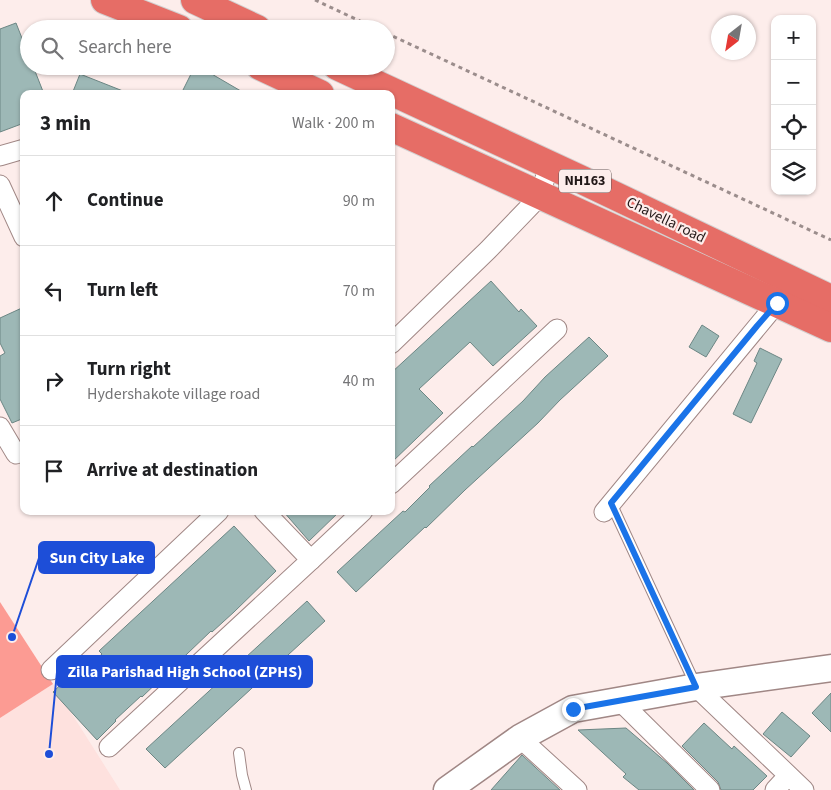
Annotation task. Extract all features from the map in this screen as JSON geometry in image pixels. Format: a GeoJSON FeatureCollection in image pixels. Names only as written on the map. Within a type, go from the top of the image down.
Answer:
{"type":"FeatureCollection","features":[{"type":"Feature","properties":{"kind":"highway"},"geometry":{"type":"LineString","coordinates":[[106,0],[156,20]]}},
{"type":"Feature","properties":{"kind":"highway"},"geometry":{"type":"LineString","coordinates":[[194,0],[237,20]]}},
{"type":"Feature","properties":{"kind":"highway"},"geometry":{"type":"LineString","coordinates":[[279,75],[311,90]]}},
{"type":"Feature","properties":{"kind":"highway","name":"Chavella road"},"geometry":{"type":"LineString","coordinates":[[356,75],[389,90]]}},
{"type":"Feature","properties":{"kind":"highway","name":"Chavella road"},"geometry":{"type":"LineString","coordinates":[[395,93],[831,299]]}},
{"type":"Feature","properties":{"kind":"highway","name":"Chavella road"},"geometry":{"type":"LineString","coordinates":[[395,129],[831,328]]}},
{"type":"Feature","properties":{"kind":"street"},"geometry":{"type":"LineString","coordinates":[[0,156],[20,151]]}},
{"type":"Feature","properties":{"kind":"street"},"geometry":{"type":"LineString","coordinates":[[395,340],[482,256],[540,196],[549,164]]}},
{"type":"Feature","properties":{"kind":"street"},"geometry":{"type":"LineString","coordinates":[[0,185],[20,228]]}},
{"type":"Feature","properties":{"kind":"street"},"geometry":{"type":"LineString","coordinates":[[607,507],[777,303]]}},
{"type":"Feature","properties":{"kind":"street"},"geometry":{"type":"LineString","coordinates":[[395,480],[557,329]]}},
{"type":"Feature","properties":{"kind":"street"},"geometry":{"type":"LineString","coordinates":[[0,427],[16,454]]}},
{"type":"Feature","properties":{"kind":"street"},"geometry":{"type":"LineString","coordinates":[[51,670],[215,515]]}},
{"type":"Feature","properties":{"kind":"street"},"geometry":{"type":"LineString","coordinates":[[268,515],[311,560]]}},
{"type":"Feature","properties":{"kind":"street"},"geometry":{"type":"LineString","coordinates":[[109,747],[359,515]]}},
{"type":"Feature","properties":{"kind":"street"},"geometry":{"type":"LineString","coordinates":[[449,789],[520,738],[573,709],[696,687],[826,674]]}},
{"type":"Feature","properties":{"kind":"street"},"geometry":{"type":"LineString","coordinates":[[696,687],[804,790]]}},
{"type":"Feature","properties":{"kind":"street"},"geometry":{"type":"LineString","coordinates":[[620,701],[710,790]]}},
{"type":"Feature","properties":{"kind":"street"},"geometry":{"type":"LineString","coordinates":[[520,738],[577,790]]}},
{"type":"Feature","properties":{"kind":"street"},"geometry":{"type":"LineString","coordinates":[[775,790],[788,776]]}},
{"type":"Feature","properties":{"kind":"lane"},"geometry":{"type":"LineString","coordinates":[[607,507],[696,687]]}},
{"type":"Feature","properties":{"kind":"lane"},"geometry":{"type":"LineString","coordinates":[[239,753],[246,790]]}},
{"type":"Feature","properties":{"kind":"path"},"geometry":{"type":"LineString","coordinates":[[315,0],[358,20]]}},
{"type":"Feature","properties":{"kind":"path"},"geometry":{"type":"LineString","coordinates":[[395,37],[831,240]]}},
{"type":"Feature","properties":{"kind":"shaded area"},"geometry":{"type":"Polygon","coordinates":[[[0,602],[53,684],[0,718],[0,602]]]}},
{"type":"Feature","properties":{"kind":"shaded area"},"geometry":{"type":"Polygon","coordinates":[[[53,684],[120,790],[0,790],[0,718],[53,684]]]}},
{"type":"Feature","properties":{"kind":"building"},"geometry":{"type":"Polygon","coordinates":[[[16,23],[20,33],[20,75],[37,75],[42,90],[20,90],[20,124],[0,132],[0,29],[16,23]]]}},
{"type":"Feature","properties":{"kind":"building"},"geometry":{"type":"Polygon","coordinates":[[[80,75],[83,75],[120,90],[74,90],[80,75]]]}},
{"type":"Feature","properties":{"kind":"building"},"geometry":{"type":"Polygon","coordinates":[[[190,75],[213,75],[239,90],[183,90],[190,75]]]}},
{"type":"Feature","properties":{"kind":"building"},"geometry":{"type":"Polygon","coordinates":[[[491,281],[519,312],[521,309],[537,326],[493,366],[470,342],[419,389],[443,413],[395,459],[395,369],[491,281]]]}},
{"type":"Feature","properties":{"kind":"building"},"geometry":{"type":"Polygon","coordinates":[[[20,309],[20,420],[12,423],[0,399],[0,356],[5,353],[0,343],[0,318],[20,309]]]}},
{"type":"Feature","properties":{"kind":"building"},"geometry":{"type":"Polygon","coordinates":[[[702,325],[719,336],[706,357],[689,347],[702,325]]]}},
{"type":"Feature","properties":{"kind":"building"},"geometry":{"type":"Polygon","coordinates":[[[589,337],[608,356],[356,592],[337,572],[403,511],[405,512],[429,486],[523,401],[545,377],[589,337]]]}},
{"type":"Feature","properties":{"kind":"building"},"geometry":{"type":"Polygon","coordinates":[[[760,348],[782,359],[751,423],[733,414],[757,363],[754,361],[760,348]]]}},
{"type":"Feature","properties":{"kind":"building"},"geometry":{"type":"Polygon","coordinates":[[[286,515],[336,515],[309,541],[286,515]]]}},
{"type":"Feature","properties":{"kind":"building"},"geometry":{"type":"Polygon","coordinates":[[[234,526],[276,571],[234,612],[115,720],[97,740],[53,692],[72,674],[76,678],[102,654],[99,651],[234,526]]]}},
{"type":"Feature","properties":{"kind":"building"},"geometry":{"type":"Polygon","coordinates":[[[307,601],[325,621],[165,768],[146,749],[307,601]]]}},
{"type":"Feature","properties":{"kind":"building"},"geometry":{"type":"Polygon","coordinates":[[[831,693],[831,732],[812,713],[831,693]]]}},
{"type":"Feature","properties":{"kind":"building"},"geometry":{"type":"Polygon","coordinates":[[[782,712],[810,736],[791,757],[763,734],[782,712]]]}},
{"type":"Feature","properties":{"kind":"building"},"geometry":{"type":"Polygon","coordinates":[[[704,723],[732,749],[734,746],[767,776],[753,790],[721,790],[718,782],[682,746],[704,723]]]}},
{"type":"Feature","properties":{"kind":"building"},"geometry":{"type":"Polygon","coordinates":[[[626,728],[667,763],[694,790],[639,790],[623,777],[626,774],[578,730],[626,728]]]}},
{"type":"Feature","properties":{"kind":"building"},"geometry":{"type":"Polygon","coordinates":[[[522,755],[560,790],[491,790],[522,755]]]}},
{"type":"Feature","properties":{"kind":"place","name":"Sun City Lake"},"geometry":{"type":"Point","coordinates":[12,637]}},
{"type":"Feature","properties":{"kind":"place","name":"Zilla Parishad High School (ZPHS)"},"geometry":{"type":"Point","coordinates":[49,754]}},
{"type":"Feature","properties":{"kind":"route"},"geometry":{"type":"LineString","coordinates":[[573,709],[696,687],[611,503],[777,303]]}}]}
